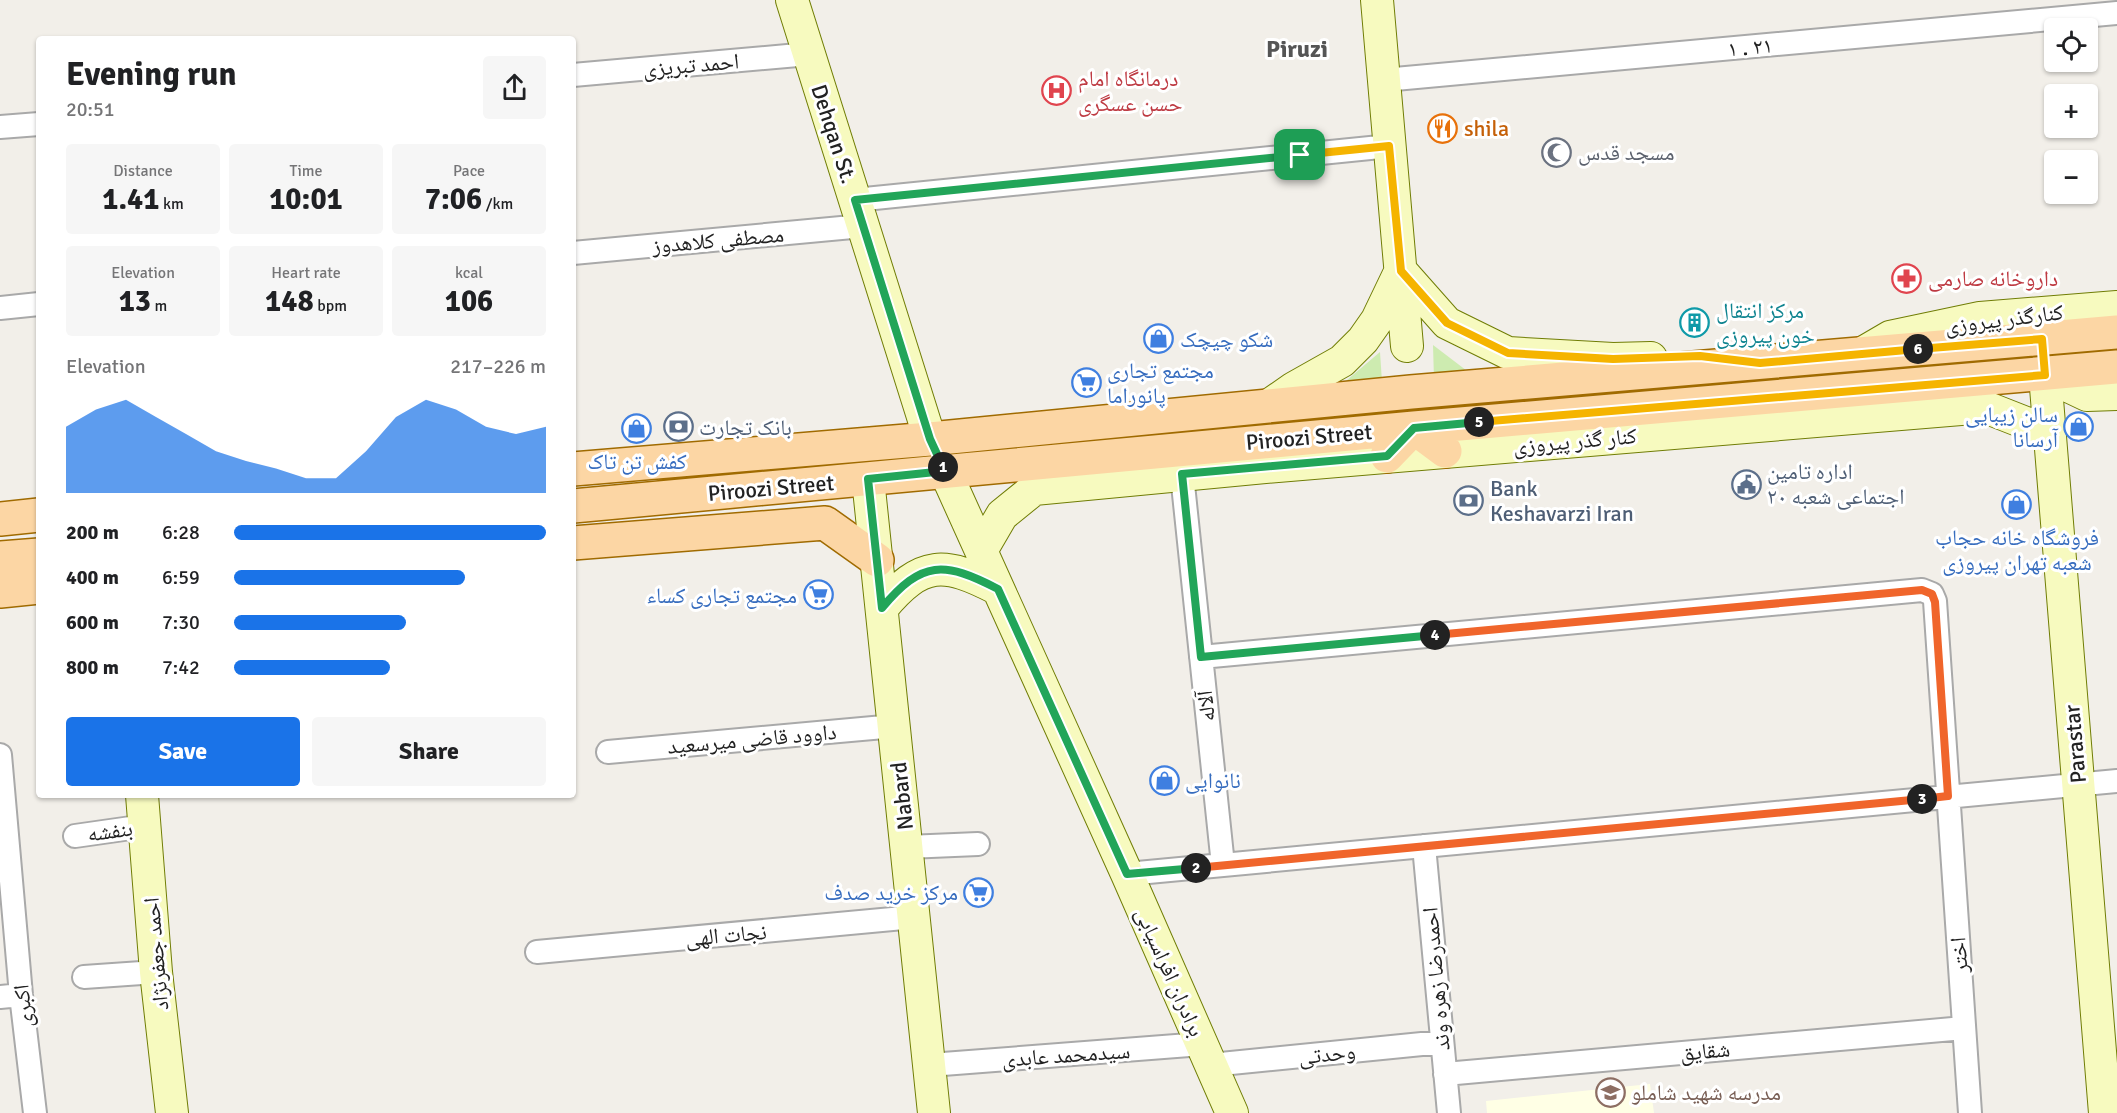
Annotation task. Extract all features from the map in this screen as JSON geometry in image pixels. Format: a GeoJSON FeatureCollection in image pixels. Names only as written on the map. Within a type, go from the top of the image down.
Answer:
{"type":"FeatureCollection","features":[{"type":"Feature","properties":{"kind":"main road","name":"Dehqan St."},"geometry":{"type":"LineString","coordinates":[[792,0],[930,439]]}},
{"type":"Feature","properties":{"kind":"main road"},"geometry":{"type":"LineString","coordinates":[[1377,0],[1407,346]]}},
{"type":"Feature","properties":{"kind":"main road"},"geometry":{"type":"LineString","coordinates":[[1401,271],[1447,323],[1508,353],[1613,359],[1700,356],[1760,363]]}},
{"type":"Feature","properties":{"kind":"main road"},"geometry":{"type":"LineString","coordinates":[[1268,406],[1294,388],[1342,361],[1364,340],[1377,320],[1401,271]]}},
{"type":"Feature","properties":{"kind":"main road","name":"کنارگذر پیروزی"},"geometry":{"type":"LineString","coordinates":[[1861,354],[1890,337],[1980,318],[2117,307]]}},
{"type":"Feature","properties":{"kind":"main road","name":"Piroozi Street"},"geometry":{"type":"LineString","coordinates":[[576,469],[2117,332]]}},
{"type":"Feature","properties":{"kind":"main road"},"geometry":{"type":"LineString","coordinates":[[2042,339],[2045,375],[2087,395],[2117,394]]}},
{"type":"Feature","properties":{"kind":"main road","name":"Piroozi Street"},"geometry":{"type":"LineString","coordinates":[[576,506],[1414,428],[2117,367]]}},
{"type":"Feature","properties":{"kind":"main road","name":"Parastar"},"geometry":{"type":"LineString","coordinates":[[2045,375],[2105,1113]]}},
{"type":"Feature","properties":{"kind":"main road","name":"کنار گذر پیروزی"},"geometry":{"type":"LineString","coordinates":[[981,551],[1002,515],[1034,489],[1387,456],[1985,407],[2031,425],[2050,436]]}},
{"type":"Feature","properties":{"kind":"main road"},"geometry":{"type":"LineString","coordinates":[[1387,456],[1414,428],[1445,452]]}},
{"type":"Feature","properties":{"kind":"main road"},"geometry":{"type":"LineString","coordinates":[[930,439],[945,471]]}},
{"type":"Feature","properties":{"kind":"main road","name":"برادران افراسیابی"},"geometry":{"type":"LineString","coordinates":[[945,471],[1232,1113]]}},
{"type":"Feature","properties":{"kind":"main road","name":"Nabard"},"geometry":{"type":"LineString","coordinates":[[868,479],[934,1113]]}},
{"type":"Feature","properties":{"kind":"main road"},"geometry":{"type":"LineString","coordinates":[[0,519],[36,516]]}},
{"type":"Feature","properties":{"kind":"main road"},"geometry":{"type":"LineString","coordinates":[[576,543],[825,524],[877,560]]}},
{"type":"Feature","properties":{"kind":"main road"},"geometry":{"type":"LineString","coordinates":[[0,558],[36,555]]}},
{"type":"Feature","properties":{"kind":"main road"},"geometry":{"type":"LineString","coordinates":[[882,608],[910,578],[930,569],[953,570],[974,576],[998,589]]}},
{"type":"Feature","properties":{"kind":"main road"},"geometry":{"type":"LineString","coordinates":[[0,591],[36,587]]}},
{"type":"Feature","properties":{"kind":"main road","name":"احمد جعفرنژاد"},"geometry":{"type":"LineString","coordinates":[[142,798],[156,972],[172,1113]]}},
{"type":"Feature","properties":{"kind":"street","name":"۱ . ۲۱"},"geometry":{"type":"LineString","coordinates":[[1384,80],[2117,13]]}},
{"type":"Feature","properties":{"kind":"street","name":"احمد تبریزی"},"geometry":{"type":"LineString","coordinates":[[576,75],[809,54]]}},
{"type":"Feature","properties":{"kind":"street"},"geometry":{"type":"LineString","coordinates":[[0,127],[36,124]]}},
{"type":"Feature","properties":{"kind":"street","name":"مصطفی کلاهدوز"},"geometry":{"type":"LineString","coordinates":[[576,254],[859,213],[1389,146]]}},
{"type":"Feature","properties":{"kind":"street"},"geometry":{"type":"LineString","coordinates":[[0,308],[36,304]]}},
{"type":"Feature","properties":{"kind":"street","name":"آلاله"},"geometry":{"type":"LineString","coordinates":[[1182,474],[1223,865]]}},
{"type":"Feature","properties":{"kind":"street","name":"اختر"},"geometry":{"type":"LineString","coordinates":[[1201,657],[1922,590],[1932,594],[1935,602],[1970,1113]]}},
{"type":"Feature","properties":{"kind":"street","name":"داوود قاضی میرسعید"},"geometry":{"type":"LineString","coordinates":[[608,752],[895,726]]}},
{"type":"Feature","properties":{"kind":"street","name":"اکبری"},"geometry":{"type":"LineString","coordinates":[[0,755],[11,996],[34,1113]]}},
{"type":"Feature","properties":{"kind":"street"},"geometry":{"type":"LineString","coordinates":[[1127,874],[2117,780]]}},
{"type":"Feature","properties":{"kind":"street","name":"بنفشه"},"geometry":{"type":"LineString","coordinates":[[75,836],[145,826]]}},
{"type":"Feature","properties":{"kind":"street"},"geometry":{"type":"LineString","coordinates":[[907,847],[978,844]]}},
{"type":"Feature","properties":{"kind":"street","name":"احمدرضا زهره وند"},"geometry":{"type":"LineString","coordinates":[[1424,846],[1449,1113]]}},
{"type":"Feature","properties":{"kind":"street","name":"نجات الهی"},"geometry":{"type":"LineString","coordinates":[[537,952],[915,917]]}},
{"type":"Feature","properties":{"kind":"street"},"geometry":{"type":"LineString","coordinates":[[84,977],[156,972]]}},
{"type":"Feature","properties":{"kind":"street","name":"شقایق"},"geometry":{"type":"LineString","coordinates":[[1445,1074],[1964,1028]]}},
{"type":"Feature","properties":{"kind":"street","name":"وحدتی"},"geometry":{"type":"LineString","coordinates":[[1207,1055],[1442,1042]]}},
{"type":"Feature","properties":{"kind":"street","name":"سیدمحمد عابدی"},"geometry":{"type":"LineString","coordinates":[[930,1065],[1207,1055]]}},
{"type":"Feature","properties":{"kind":"shaded area","name":"مدرسه شهید شاملو"},"geometry":{"type":"Polygon","coordinates":[[[1650,1084],[1654,1113],[1487,1113],[1486,1101],[1650,1084]]]}},
{"type":"Feature","properties":{"kind":"green space"},"geometry":{"type":"Polygon","coordinates":[[[1433,345],[1475,377],[1434,380],[1433,345]]]}},
{"type":"Feature","properties":{"kind":"green space"},"geometry":{"type":"Polygon","coordinates":[[[1380,352],[1382,382],[1340,386],[1380,352]]]}},
{"type":"Feature","properties":{"kind":"place","name":"درمانگاه امام حسن عسگری"},"geometry":{"type":"Point","coordinates":[1057,91]}},
{"type":"Feature","properties":{"kind":"place","name":"shila"},"geometry":{"type":"Point","coordinates":[1443,128]}},
{"type":"Feature","properties":{"kind":"place","name":"مسجد قدس"},"geometry":{"type":"Point","coordinates":[1557,152]}},
{"type":"Feature","properties":{"kind":"place","name":"داروخانه صارمی"},"geometry":{"type":"Point","coordinates":[1907,278]}},
{"type":"Feature","properties":{"kind":"place","name":"مرکز انتقال خون پیروزی"},"geometry":{"type":"Point","coordinates":[1695,323]}},
{"type":"Feature","properties":{"kind":"place","name":"شکو چیچک"},"geometry":{"type":"Point","coordinates":[1159,339]}},
{"type":"Feature","properties":{"kind":"place","name":"مجتمع تجاری پانوراما"},"geometry":{"type":"Point","coordinates":[1086,383]}},
{"type":"Feature","properties":{"kind":"place","name":"بانک تجارت"},"geometry":{"type":"Point","coordinates":[678,427]}},
{"type":"Feature","properties":{"kind":"place","name":"سالن زیبایی آرسانا"},"geometry":{"type":"Point","coordinates":[2079,427]}},
{"type":"Feature","properties":{"kind":"place","name":"کفش تن تاک"},"geometry":{"type":"Point","coordinates":[637,429]}},
{"type":"Feature","properties":{"kind":"place","name":"اداره تامین اجتماعی شعبه ۲۰"},"geometry":{"type":"Point","coordinates":[1746,484]}},
{"type":"Feature","properties":{"kind":"place","name":"Bank Keshavarzi Iran"},"geometry":{"type":"Point","coordinates":[1469,501]}},
{"type":"Feature","properties":{"kind":"place","name":"فروشگاه خانه حجاب شعبه تهران پیروزی"},"geometry":{"type":"Point","coordinates":[2017,505]}},
{"type":"Feature","properties":{"kind":"place","name":"مجتمع تجاری کساء"},"geometry":{"type":"Point","coordinates":[818,595]}},
{"type":"Feature","properties":{"kind":"place","name":"نانوایی"},"geometry":{"type":"Point","coordinates":[1164,780]}},
{"type":"Feature","properties":{"kind":"place","name":"مرکز خرید صدف"},"geometry":{"type":"Point","coordinates":[979,892]}},
{"type":"Feature","properties":{"kind":"place","name":"مدرسه شهید شاملو"},"geometry":{"type":"Point","coordinates":[1610,1092]}},
{"type":"Feature","properties":{"kind":"district","name":"Piruzi"},"geometry":{"type":"Point","coordinates":[1297,49]}},
{"type":"Feature","properties":{"kind":"route"},"geometry":{"type":"LineString","coordinates":[[1389,146],[1401,271],[1447,323],[1508,353],[1613,359],[1700,356],[1760,363],[2042,339],[2045,375],[1414,428],[1387,456],[1182,474],[1201,657],[1922,590],[1932,594],[1935,602],[1948,796],[1127,874],[998,589],[974,576],[953,570],[930,569],[910,578],[882,608],[868,479],[945,471],[930,439],[855,200],[1300,155],[1389,146]]}}]}
